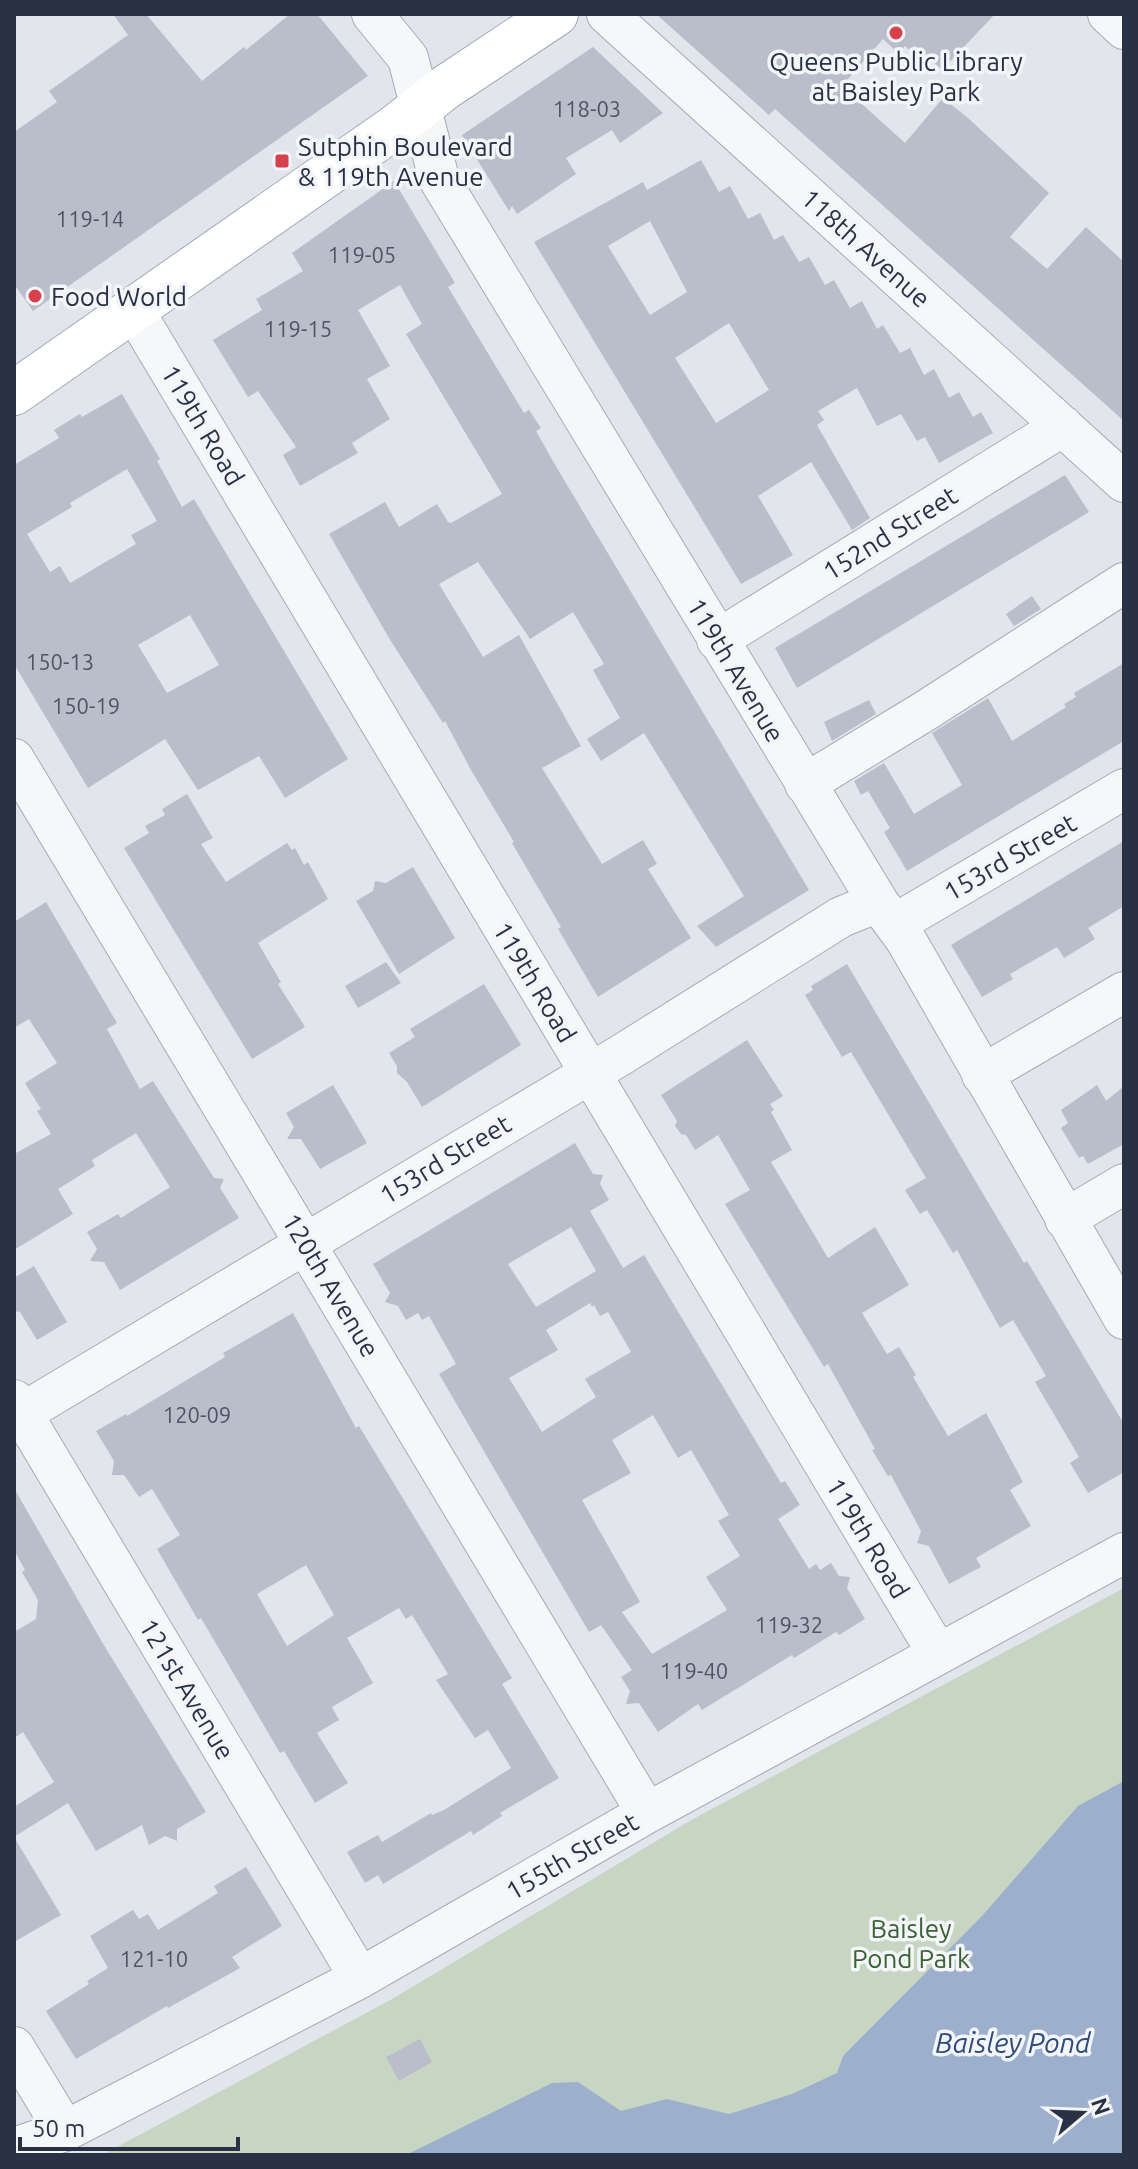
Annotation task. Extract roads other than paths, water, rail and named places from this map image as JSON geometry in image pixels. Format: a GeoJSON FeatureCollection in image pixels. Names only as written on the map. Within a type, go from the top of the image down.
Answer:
{"type":"FeatureCollection","features":[{"type":"Feature","properties":{"kind":"main road"},"geometry":{"type":"LineString","coordinates":[[19,379],[133,309],[556,14]]}},
{"type":"Feature","properties":{"kind":"street","name":"119th Avenue"},"geometry":{"type":"LineString","coordinates":[[372,14],[408,58],[439,179],[886,913],[1124,1319]]}},
{"type":"Feature","properties":{"kind":"street","name":"118th Avenue"},"geometry":{"type":"LineString","coordinates":[[607,14],[1124,482]]}},
{"type":"Feature","properties":{"kind":"street"},"geometry":{"type":"LineString","coordinates":[[1108,14],[1124,29]]}},
{"type":"Feature","properties":{"kind":"street","name":"119th Road"},"geometry":{"type":"LineString","coordinates":[[133,309],[938,1654]]}},
{"type":"Feature","properties":{"kind":"street","name":"152nd Street"},"geometry":{"type":"LineString","coordinates":[[717,640],[1063,426]]}},
{"type":"Feature","properties":{"kind":"street"},"geometry":{"type":"LineString","coordinates":[[805,784],[1124,583]]}},
{"type":"Feature","properties":{"kind":"street","name":"120th Avenue"},"geometry":{"type":"LineString","coordinates":[[14,759],[647,1813]]}},
{"type":"Feature","properties":{"kind":"street","name":"153rd Street"},"geometry":{"type":"LineString","coordinates":[[17,1410],[305,1243],[841,917],[886,913],[1124,789]]}},
{"type":"Feature","properties":{"kind":"street"},"geometry":{"type":"LineString","coordinates":[[982,1075],[1124,992]]}},
{"type":"Feature","properties":{"kind":"street"},"geometry":{"type":"LineString","coordinates":[[1065,1219],[1124,1184]]}},
{"type":"Feature","properties":{"kind":"street","name":"121st Avenue"},"geometry":{"type":"LineString","coordinates":[[17,1410],[360,1978]]}},
{"type":"Feature","properties":{"kind":"street","name":"155th Street"},"geometry":{"type":"LineString","coordinates":[[14,2148],[65,2131],[360,1978],[647,1813],[1124,1553]]}},
{"type":"Feature","properties":{"kind":"street"},"geometry":{"type":"LineString","coordinates":[[14,2047],[65,2131]]}},
{"type":"Feature","properties":{"kind":"water","name":"Baisley Pond"},"geometry":{"type":"Polygon","coordinates":[[[1124,1781],[1124,2155],[406,2155],[552,2083],[578,2082],[621,2111],[667,2099],[729,2114],[792,2094],[837,2073],[843,2056],[982,1916],[1078,1806],[1124,1781]]]}},
{"type":"Feature","properties":{"kind":"place","name":"Queens Public Library at Baisley Park"},"geometry":{"type":"Point","coordinates":[896,33]}},
{"type":"Feature","properties":{"kind":"place","name":"Sutphin Boulevard & 119th Avenue"},"geometry":{"type":"Point","coordinates":[282,161]}},
{"type":"Feature","properties":{"kind":"place","name":"Food World"},"geometry":{"type":"Point","coordinates":[35,296]}},
{"type":"Feature","properties":{"kind":"park label","name":"Baisley Pond Park"},"geometry":{"type":"Point","coordinates":[911,1943]}}]}
